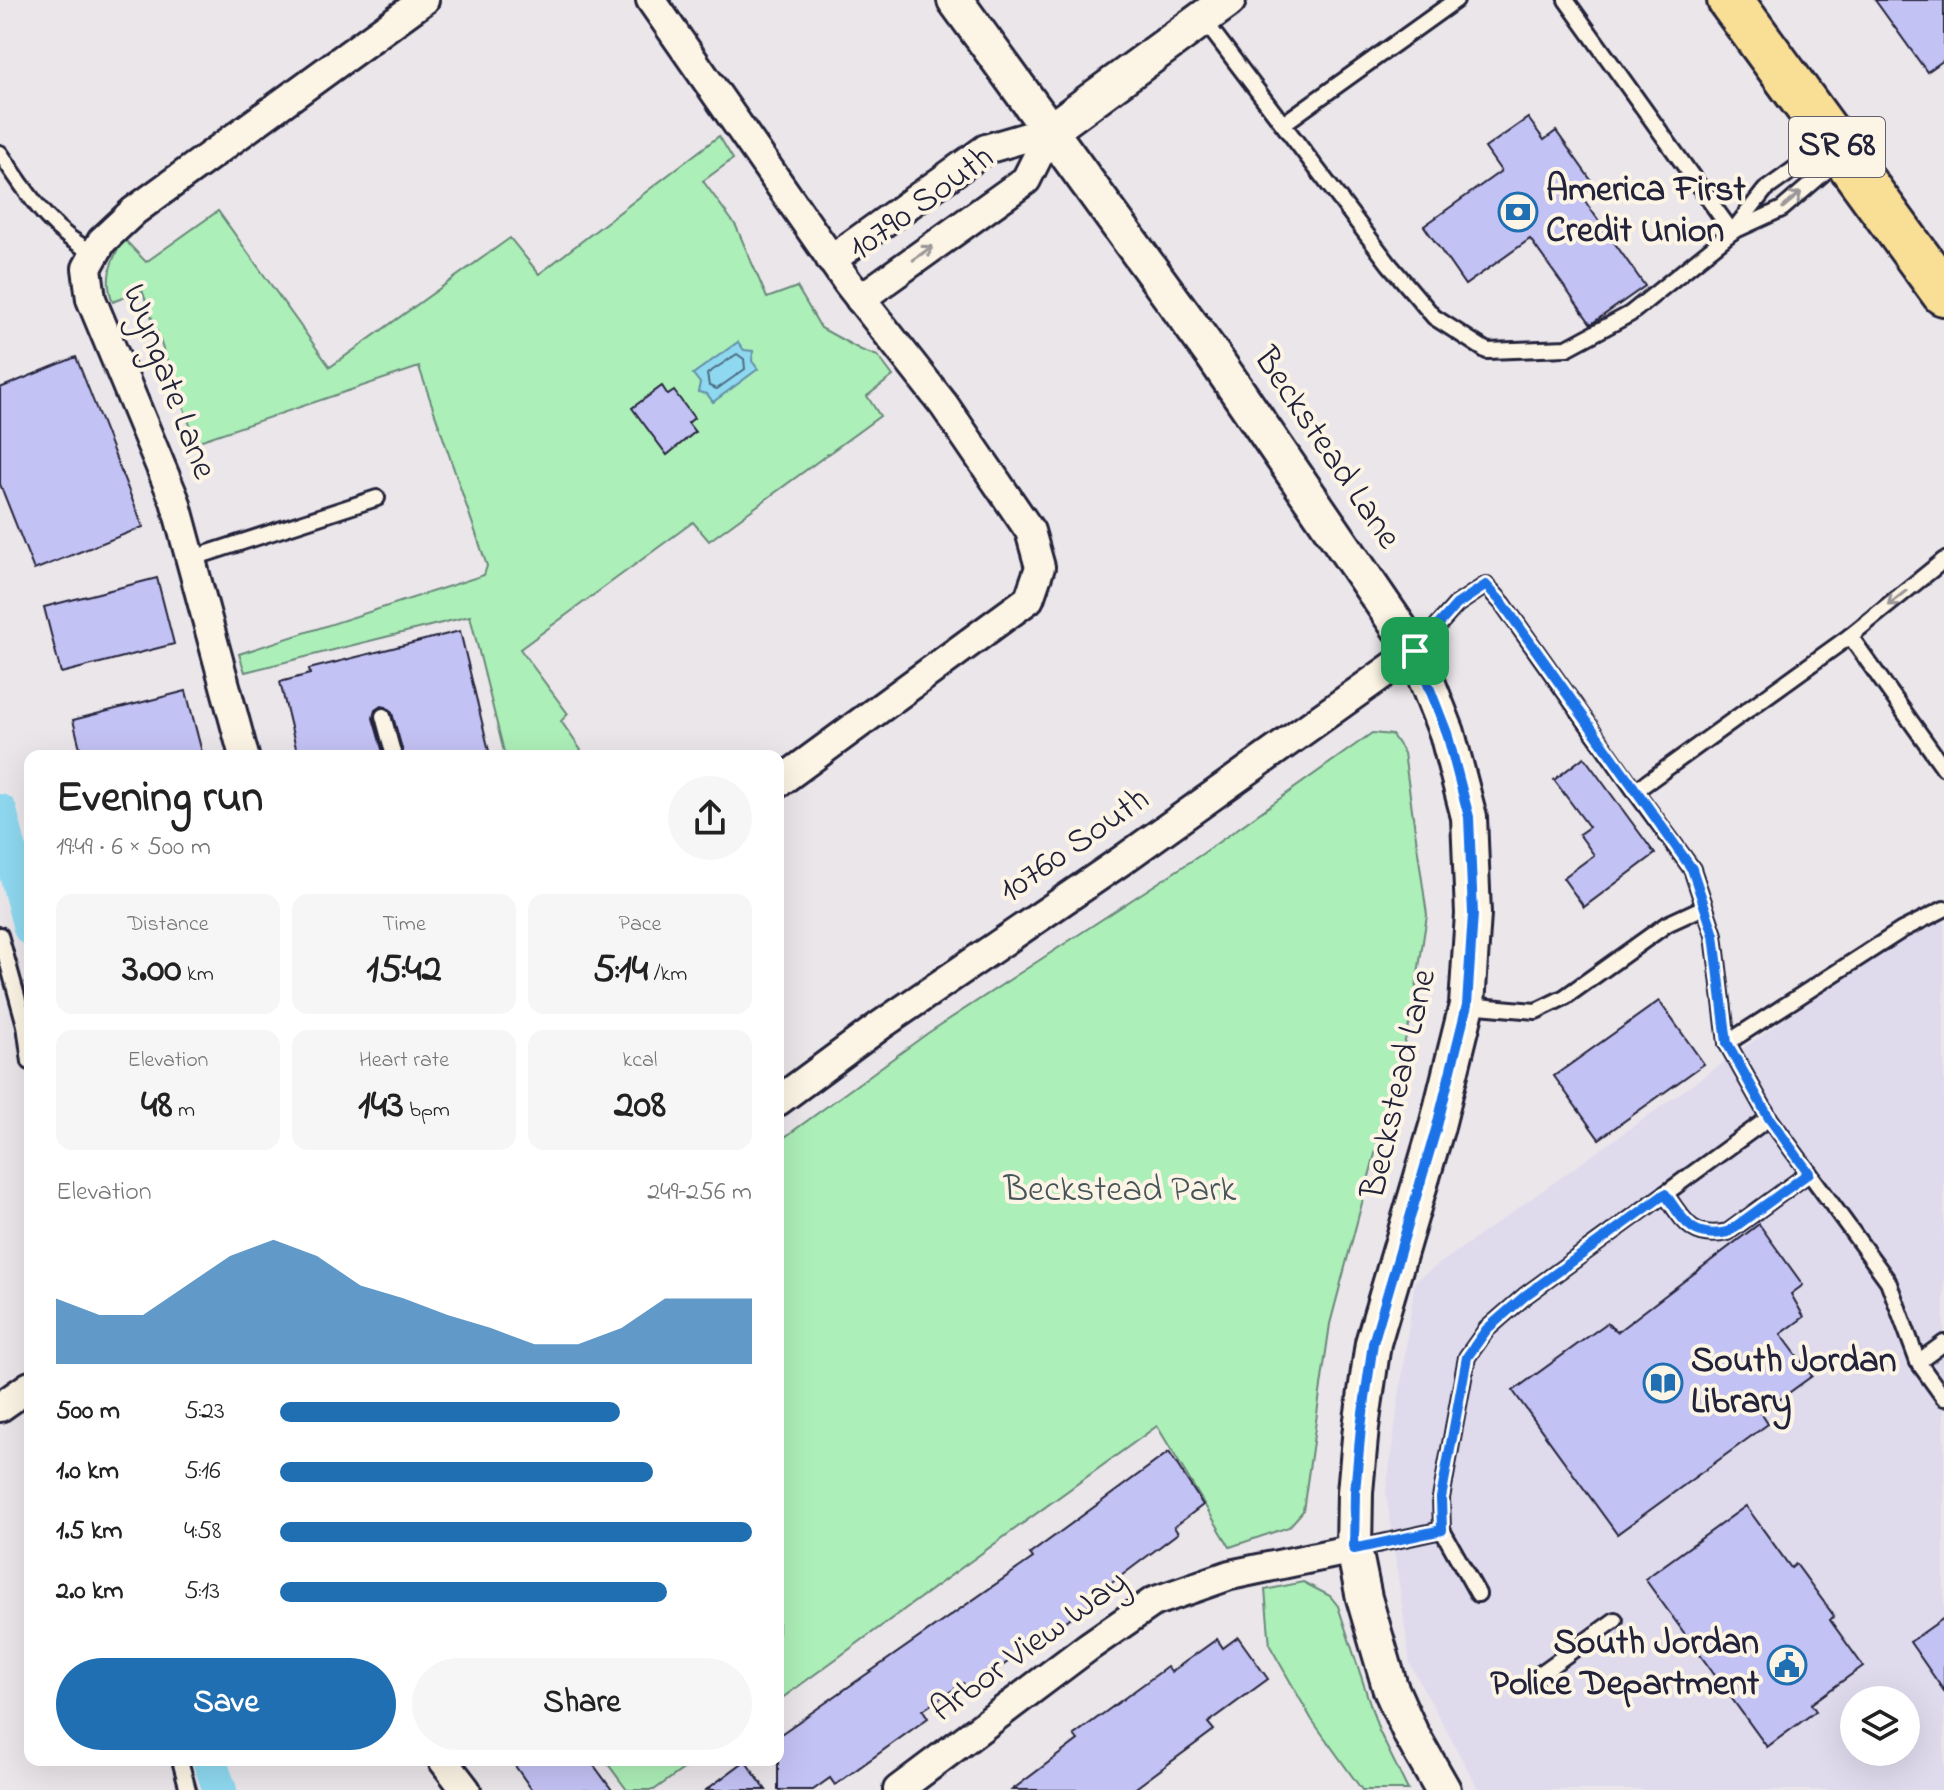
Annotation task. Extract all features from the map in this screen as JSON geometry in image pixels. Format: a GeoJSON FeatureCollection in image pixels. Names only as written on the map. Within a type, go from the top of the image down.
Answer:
{"type":"FeatureCollection","features":[{"type":"Feature","properties":{"kind":"main road","name":"SR 68"},"geometry":{"type":"LineString","coordinates":[[1730,0],[1944,293]]}},
{"type":"Feature","properties":{"kind":"street","name":"Wyngate Lane"},"geometry":{"type":"LineString","coordinates":[[242,750],[175,501],[91,299],[87,268],[102,241],[134,211],[424,0]]}},
{"type":"Feature","properties":{"kind":"street"},"geometry":{"type":"LineString","coordinates":[[651,0],[831,260],[944,405],[1030,531],[1040,567],[1029,599],[784,779]]}},
{"type":"Feature","properties":{"kind":"street","name":"Beckstead Lane"},"geometry":{"type":"LineString","coordinates":[[955,0],[1212,354],[1415,651],[1447,733],[1469,817],[1473,914],[1467,1005],[1437,1126],[1373,1343],[1355,1492],[1354,1549],[1364,1598],[1390,1687],[1411,1734],[1443,1790]]}},
{"type":"Feature","properties":{"kind":"street","name":"10790 South"},"geometry":{"type":"LineString","coordinates":[[831,260],[986,149],[1051,130],[1216,9]]}},
{"type":"Feature","properties":{"kind":"street","name":"10790 South"},"geometry":{"type":"LineString","coordinates":[[860,299],[1026,180],[1051,130]]}},
{"type":"Feature","properties":{"kind":"street","name":"10760 South"},"geometry":{"type":"LineString","coordinates":[[784,1097],[881,1025],[1121,861],[1415,651]]}},
{"type":"Feature","properties":{"kind":"street"},"geometry":{"type":"LineString","coordinates":[[0,1407],[24,1390]]}},
{"type":"Feature","properties":{"kind":"street","name":"Arbor View Way"},"geometry":{"type":"LineString","coordinates":[[898,1790],[1153,1602],[1230,1575],[1354,1549]]}},
{"type":"Feature","properties":{"kind":"street"},"geometry":{"type":"LineString","coordinates":[[448,1766],[466,1790]]}},
{"type":"Feature","properties":{"kind":"lane"},"geometry":{"type":"LineString","coordinates":[[1283,124],[1456,0]]}},
{"type":"Feature","properties":{"kind":"lane"},"geometry":{"type":"LineString","coordinates":[[1566,0],[1732,232]]}},
{"type":"Feature","properties":{"kind":"lane"},"geometry":{"type":"LineString","coordinates":[[1216,9],[1283,124],[1389,264],[1434,317],[1487,351],[1567,348],[1630,314],[1732,232],[1765,190],[1838,149]]}},
{"type":"Feature","properties":{"kind":"lane"},"geometry":{"type":"LineString","coordinates":[[1732,232],[1782,209],[1838,149]]}},
{"type":"Feature","properties":{"kind":"lane"},"geometry":{"type":"LineString","coordinates":[[0,153],[41,212],[58,230],[95,253]]}},
{"type":"Feature","properties":{"kind":"lane"},"geometry":{"type":"LineString","coordinates":[[190,559],[377,498]]}},
{"type":"Feature","properties":{"kind":"lane"},"geometry":{"type":"LineString","coordinates":[[1635,791],[1850,636],[1944,560]]}},
{"type":"Feature","properties":{"kind":"lane"},"geometry":{"type":"LineString","coordinates":[[1415,651],[1456,605],[1486,585],[1512,616],[1692,869],[1714,935],[1727,1043],[1769,1118],[1888,1281],[1918,1362],[1944,1398]]}},
{"type":"Feature","properties":{"kind":"lane"},"geometry":{"type":"LineString","coordinates":[[1850,636],[1944,768]]}},
{"type":"Feature","properties":{"kind":"lane"},"geometry":{"type":"LineString","coordinates":[[383,716],[392,750]]}},
{"type":"Feature","properties":{"kind":"lane"},"geometry":{"type":"LineString","coordinates":[[1467,1005],[1536,1011],[1565,997],[1667,924],[1704,907]]}},
{"type":"Feature","properties":{"kind":"lane"},"geometry":{"type":"LineString","coordinates":[[1727,1043],[1902,930],[1944,909]]}},
{"type":"Feature","properties":{"kind":"lane"},"geometry":{"type":"LineString","coordinates":[[0,935],[24,1021]]}},
{"type":"Feature","properties":{"kind":"lane"},"geometry":{"type":"LineString","coordinates":[[1478,1594],[1442,1530],[1441,1498],[1467,1357],[1487,1329],[1526,1295],[1769,1118]]}},
{"type":"Feature","properties":{"kind":"lane"},"geometry":{"type":"LineString","coordinates":[[1665,1194],[1689,1226],[1701,1234],[1714,1235],[1728,1232],[1809,1173]]}},
{"type":"Feature","properties":{"kind":"lane"},"geometry":{"type":"LineString","coordinates":[[1918,1362],[1944,1343]]}},
{"type":"Feature","properties":{"kind":"lane"},"geometry":{"type":"LineString","coordinates":[[1354,1549],[1442,1530]]}},
{"type":"Feature","properties":{"kind":"lane"},"geometry":{"type":"LineString","coordinates":[[1537,1676],[1615,1620]]}},
{"type":"Feature","properties":{"kind":"lane"},"geometry":{"type":"LineString","coordinates":[[182,1766],[188,1790]]}},
{"type":"Feature","properties":{"kind":"shaded area"},"geometry":{"type":"Polygon","coordinates":[[[1944,906],[1944,1790],[1479,1790],[1410,1664],[1386,1492],[1415,1281],[1944,906]]]}},
{"type":"Feature","properties":{"kind":"green space"},"geometry":{"type":"Polygon","coordinates":[[[719,136],[733,159],[703,181],[736,226],[767,298],[797,287],[821,328],[878,356],[893,376],[867,396],[880,416],[709,541],[693,522],[520,649],[568,714],[561,721],[581,750],[504,750],[470,616],[245,672],[239,654],[484,575],[487,566],[419,367],[196,442],[142,290],[113,302],[110,294],[110,270],[125,240],[146,262],[218,211],[330,367],[510,238],[539,274],[719,136]]]}},
{"type":"Feature","properties":{"kind":"green space","name":"Beckstead Park"},"geometry":{"type":"Polygon","coordinates":[[[1372,733],[1392,735],[1404,753],[1427,915],[1412,1014],[1330,1324],[1303,1511],[1289,1527],[1230,1547],[1157,1426],[784,1697],[784,1138],[928,1033],[1202,854],[1372,733]]]}},
{"type":"Feature","properties":{"kind":"green space"},"geometry":{"type":"Polygon","coordinates":[[[1303,1582],[1330,1596],[1338,1606],[1379,1731],[1408,1790],[1362,1790],[1312,1720],[1270,1646],[1265,1590],[1303,1582]]]}},
{"type":"Feature","properties":{"kind":"green space"},"geometry":{"type":"Polygon","coordinates":[[[609,1766],[688,1766],[654,1790],[627,1790],[609,1766]]]}},
{"type":"Feature","properties":{"kind":"water"},"geometry":{"type":"Polygon","coordinates":[[[738,342],[744,350],[753,351],[752,361],[758,369],[713,402],[707,394],[698,392],[700,383],[693,374],[738,342]]]}},
{"type":"Feature","properties":{"kind":"building"},"geometry":{"type":"Polygon","coordinates":[[[1875,0],[1944,0],[1944,60],[1927,72],[1875,0]]]}},
{"type":"Feature","properties":{"kind":"building","name":"America First Credit Union"},"geometry":{"type":"Polygon","coordinates":[[[1528,118],[1544,140],[1556,131],[1593,183],[1582,197],[1645,286],[1591,324],[1530,239],[1465,285],[1424,226],[1501,171],[1485,148],[1528,118]]]}},
{"type":"Feature","properties":{"kind":"building"},"geometry":{"type":"Polygon","coordinates":[[[76,357],[143,527],[34,570],[0,484],[0,388],[76,357]]]}},
{"type":"Feature","properties":{"kind":"building"},"geometry":{"type":"Polygon","coordinates":[[[662,386],[668,395],[674,391],[694,418],[688,423],[695,432],[667,455],[632,408],[662,386]]]}},
{"type":"Feature","properties":{"kind":"building"},"geometry":{"type":"Polygon","coordinates":[[[157,578],[174,644],[61,673],[44,607],[157,578]]]}},
{"type":"Feature","properties":{"kind":"building"},"geometry":{"type":"Polygon","coordinates":[[[460,631],[489,750],[402,750],[392,713],[381,706],[375,710],[373,718],[382,750],[297,750],[280,682],[310,674],[309,669],[460,631]]]}},
{"type":"Feature","properties":{"kind":"building"},"geometry":{"type":"Polygon","coordinates":[[[186,691],[201,750],[80,750],[73,720],[186,691]]]}},
{"type":"Feature","properties":{"kind":"building"},"geometry":{"type":"Polygon","coordinates":[[[1584,757],[1655,854],[1584,907],[1563,878],[1594,855],[1579,834],[1589,827],[1554,780],[1584,757]]]}},
{"type":"Feature","properties":{"kind":"building"},"geometry":{"type":"Polygon","coordinates":[[[1659,1001],[1704,1064],[1599,1139],[1554,1076],[1659,1001]]]}},
{"type":"Feature","properties":{"kind":"building","name":"South Jordan Library"},"geometry":{"type":"Polygon","coordinates":[[[1759,1224],[1803,1285],[1791,1294],[1804,1317],[1781,1334],[1812,1376],[1761,1413],[1768,1424],[1617,1534],[1513,1391],[1607,1323],[1617,1332],[1759,1224]]]}},
{"type":"Feature","properties":{"kind":"building"},"geometry":{"type":"Polygon","coordinates":[[[1169,1452],[1203,1505],[1174,1527],[1178,1533],[1097,1594],[1100,1597],[968,1690],[963,1683],[923,1710],[928,1718],[835,1785],[830,1778],[813,1790],[778,1790],[778,1766],[784,1766],[784,1732],[1033,1558],[1030,1554],[1169,1452]]]}},
{"type":"Feature","properties":{"kind":"building"},"geometry":{"type":"Polygon","coordinates":[[[1746,1506],[1791,1568],[1796,1564],[1834,1616],[1830,1620],[1863,1666],[1811,1704],[1816,1711],[1767,1747],[1645,1579],[1746,1506]]]}},
{"type":"Feature","properties":{"kind":"building"},"geometry":{"type":"Polygon","coordinates":[[[1944,1618],[1944,1691],[1910,1642],[1944,1618]]]}},
{"type":"Feature","properties":{"kind":"building"},"geometry":{"type":"Polygon","coordinates":[[[1238,1637],[1268,1679],[1208,1723],[1214,1730],[1133,1790],[1012,1790],[1078,1740],[1074,1735],[1167,1667],[1171,1672],[1217,1639],[1223,1648],[1238,1637]]]}},
{"type":"Feature","properties":{"kind":"building"},"geometry":{"type":"Polygon","coordinates":[[[515,1766],[594,1766],[612,1790],[532,1790],[515,1766]]]}},
{"type":"Feature","properties":{"kind":"building"},"geometry":{"type":"Polygon","coordinates":[[[738,1766],[749,1766],[766,1790],[706,1790],[738,1766]]]}},
{"type":"Feature","properties":{"kind":"waterway"},"geometry":{"type":"LineString","coordinates":[[0,811],[24,905]]}},
{"type":"Feature","properties":{"kind":"waterway"},"geometry":{"type":"LineString","coordinates":[[211,1766],[220,1790]]}},
{"type":"Feature","properties":{"kind":"place","name":"America First Credit Union"},"geometry":{"type":"Point","coordinates":[1518,212]}},
{"type":"Feature","properties":{"kind":"place","name":"South Jordan Library"},"geometry":{"type":"Point","coordinates":[1663,1383]}},
{"type":"Feature","properties":{"kind":"place","name":"South Jordan Police Department"},"geometry":{"type":"Point","coordinates":[1787,1665]}},
{"type":"Feature","properties":{"kind":"route"},"geometry":{"type":"LineString","coordinates":[[1486,585],[1503,604],[1692,869],[1714,935],[1727,1043],[1769,1118],[1809,1173],[1728,1232],[1714,1235],[1701,1234],[1689,1226],[1665,1194],[1526,1295],[1487,1329],[1467,1357],[1441,1498],[1442,1530],[1354,1549],[1355,1492],[1373,1343],[1437,1126],[1467,1005],[1473,914],[1469,817],[1447,733],[1415,651],[1456,605],[1486,585]]}}]}
